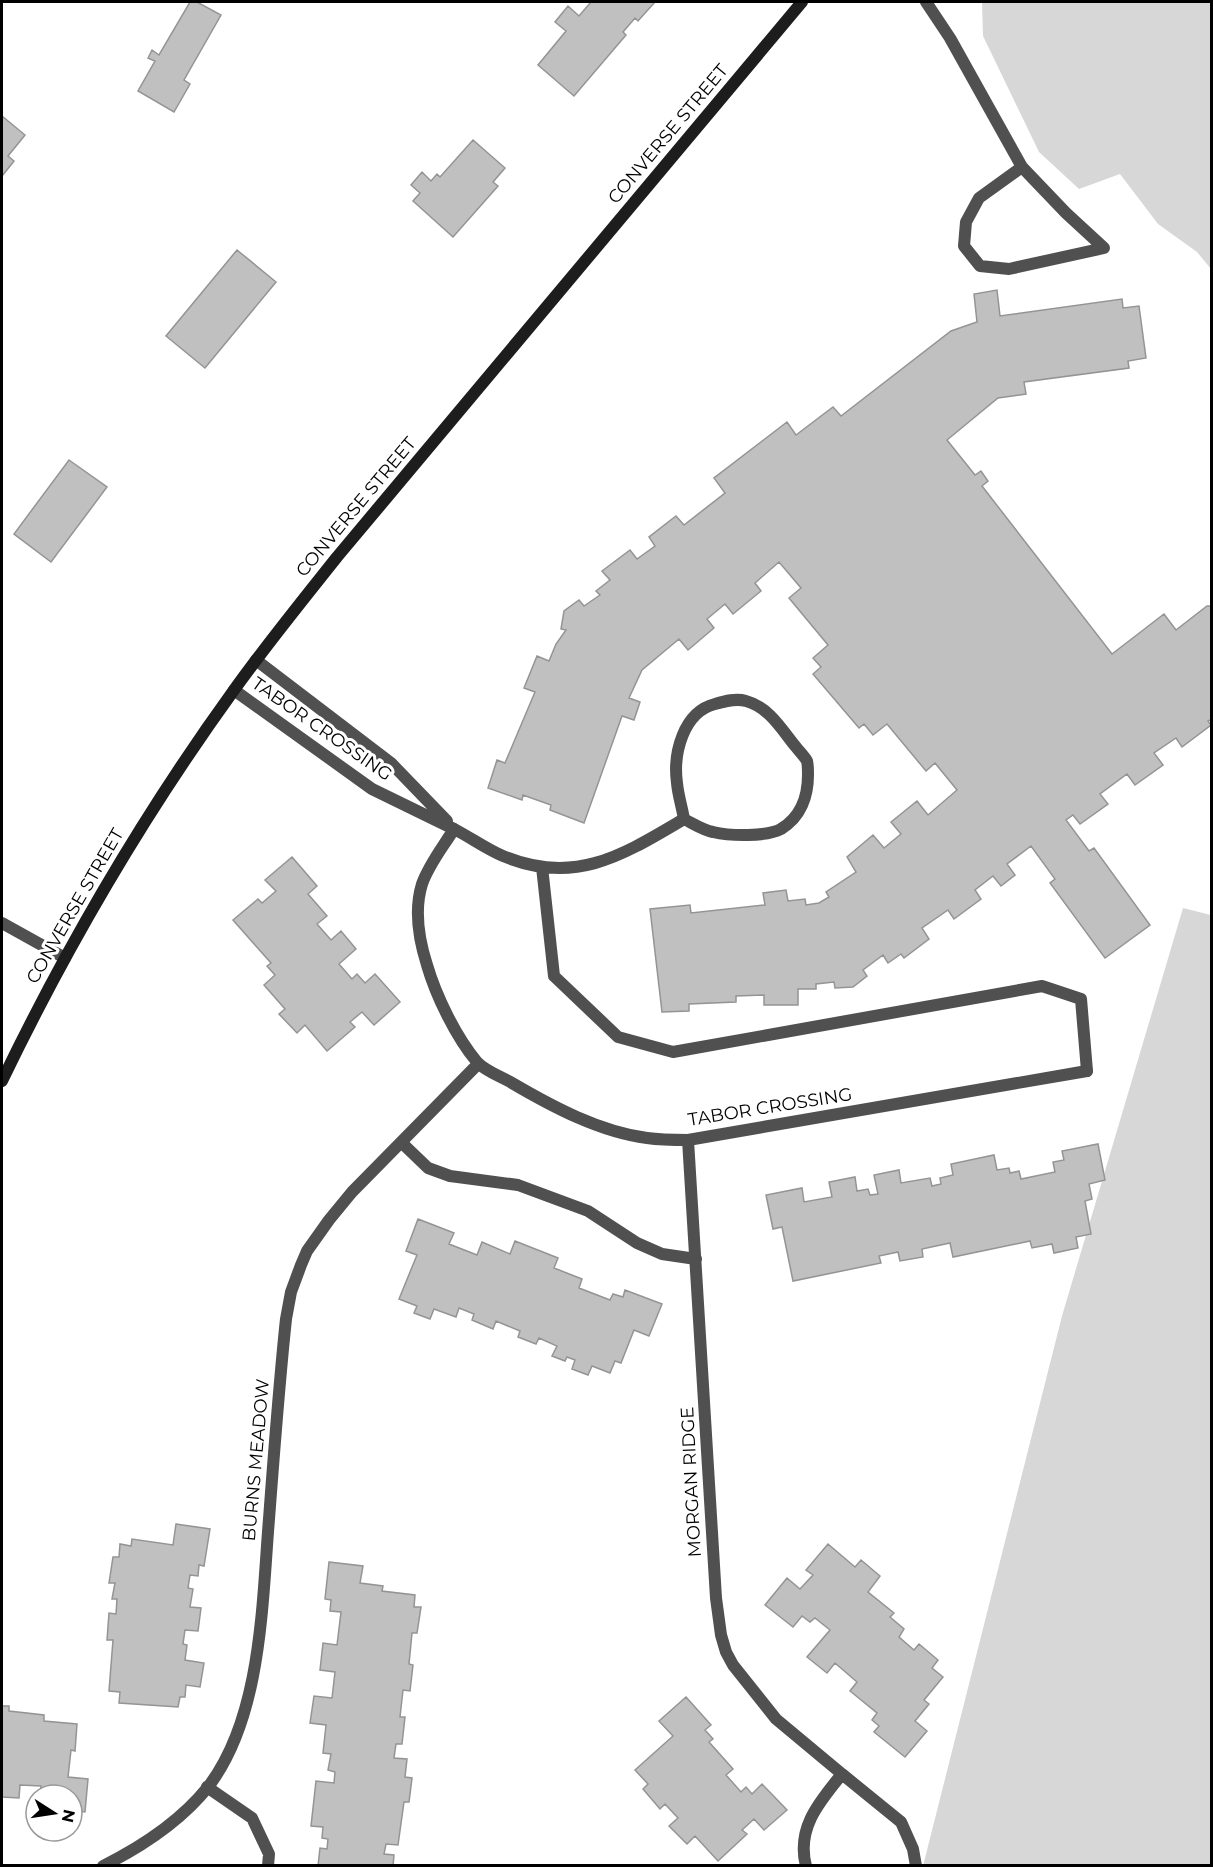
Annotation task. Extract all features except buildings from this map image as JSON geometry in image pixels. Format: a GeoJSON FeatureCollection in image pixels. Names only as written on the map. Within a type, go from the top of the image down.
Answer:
{"type":"FeatureCollection","features":[{"type":"Feature","properties":{"kind":"main road","name":"CONVERSE STREET"},"geometry":{"type":"LineString","coordinates":[[2,1081],[65,958],[142,825],[256,660],[337,557],[802,2]]}},
{"type":"Feature","properties":{"kind":"street"},"geometry":{"type":"LineString","coordinates":[[926,2],[950,38],[1022,167],[1066,213],[1104,248],[1009,269],[980,266],[964,246],[966,222],[979,198],[1022,167]]}},
{"type":"Feature","properties":{"kind":"street","name":"TABOR CROSSING"},"geometry":{"type":"LineString","coordinates":[[256,660],[391,763],[454,828]]}},
{"type":"Feature","properties":{"kind":"street","name":"TABOR CROSSING"},"geometry":{"type":"LineString","coordinates":[[234,690],[372,789],[454,828]]}},
{"type":"Feature","properties":{"kind":"street"},"geometry":{"type":"LineString","coordinates":[[728,700],[745,700],[755,705],[774,718],[808,763],[806,799],[791,822],[780,829],[762,833],[724,834],[702,828],[684,819],[676,782],[679,745],[686,727],[696,714],[710,705],[728,700]]}},
{"type":"Feature","properties":{"kind":"street"},"geometry":{"type":"LineString","coordinates":[[454,828],[501,855],[525,864],[542,867],[574,867],[602,861],[639,845],[684,819]]}},
{"type":"Feature","properties":{"kind":"street","name":"TABOR CROSSING"},"geometry":{"type":"LineString","coordinates":[[454,828],[430,865],[419,900],[419,933],[437,994],[449,1019],[478,1064],[540,1099],[592,1124],[646,1138],[688,1140],[1087,1071],[1081,999],[1042,986],[673,1052],[618,1037],[554,976],[542,867]]}},
{"type":"Feature","properties":{"kind":"street"},"geometry":{"type":"LineString","coordinates":[[2,922],[65,958]]}},
{"type":"Feature","properties":{"kind":"street","name":"BURNS MEADOW"},"geometry":{"type":"LineString","coordinates":[[103,1866],[145,1843],[182,1815],[207,1787],[229,1751],[237,1731],[251,1684],[260,1632],[284,1337],[291,1292],[301,1264],[317,1235],[346,1199],[478,1064]]}},
{"type":"Feature","properties":{"kind":"street","name":"MORGAN RIDGE"},"geometry":{"type":"LineString","coordinates":[[688,1140],[716,1598],[721,1635],[726,1652],[733,1665],[776,1719],[901,1822],[913,1849],[916,1866]]}},
{"type":"Feature","properties":{"kind":"street"},"geometry":{"type":"LineString","coordinates":[[402,1143],[428,1168],[450,1176],[518,1185],[588,1211],[637,1243],[662,1254],[696,1258]]}},
{"type":"Feature","properties":{"kind":"street"},"geometry":{"type":"LineString","coordinates":[[807,1866],[803,1843],[809,1822],[822,1799],[842,1774]]}},
{"type":"Feature","properties":{"kind":"street"},"geometry":{"type":"LineString","coordinates":[[207,1787],[252,1818],[269,1854],[268,1866]]}},
{"type":"Feature","properties":{"kind":"shaded area"},"geometry":{"type":"Polygon","coordinates":[[[982,2],[1211,2],[1211,269],[1197,252],[1158,224],[1120,174],[1079,189],[1039,152],[983,36],[982,2]]]}},
{"type":"Feature","properties":{"kind":"shaded area"},"geometry":{"type":"Polygon","coordinates":[[[1183,908],[1211,915],[1211,1865],[923,1866],[1062,1316],[1183,908]]]}}]}
